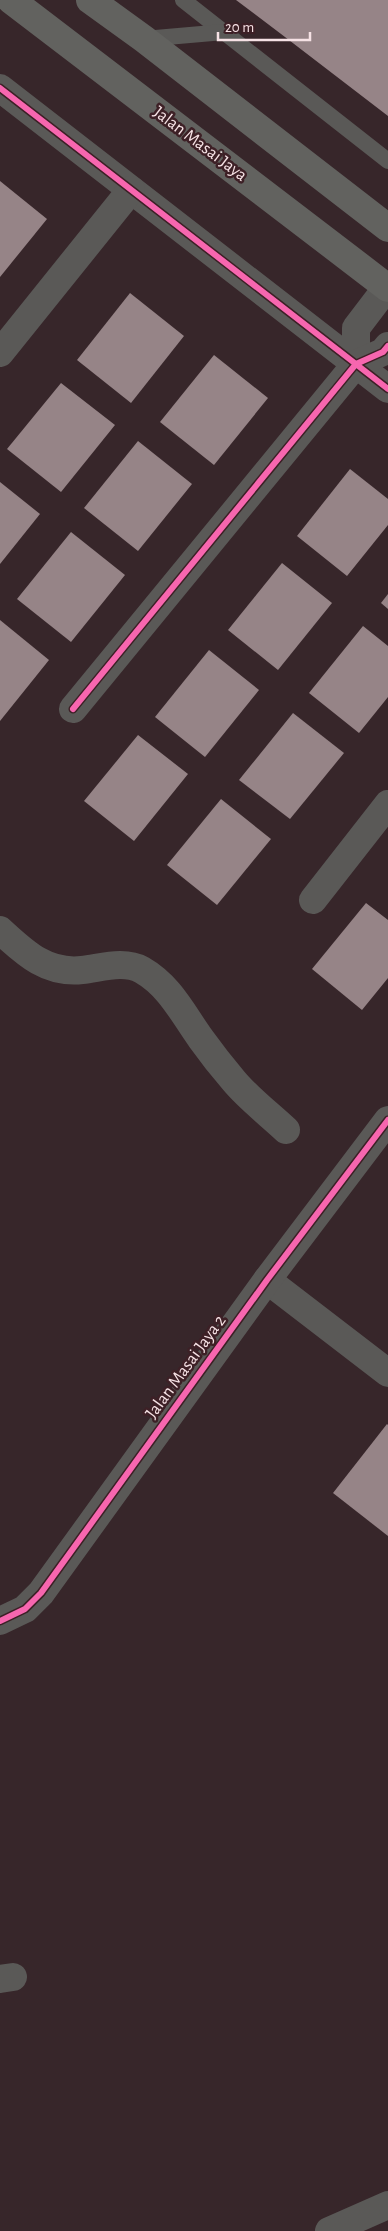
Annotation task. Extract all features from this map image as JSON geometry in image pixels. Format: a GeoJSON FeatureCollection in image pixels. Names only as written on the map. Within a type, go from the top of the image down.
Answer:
{"type":"FeatureCollection","features":[{"type":"Feature","properties":{"kind":"main road","name":"Jalan Masai Jaya"},"geometry":{"type":"LineString","coordinates":[[11,0],[388,287]]}},
{"type":"Feature","properties":{"kind":"main road"},"geometry":{"type":"LineString","coordinates":[[90,0],[144,39],[388,228]]}},
{"type":"Feature","properties":{"kind":"street"},"geometry":{"type":"LineString","coordinates":[[0,88],[388,389]]}},
{"type":"Feature","properties":{"kind":"street"},"geometry":{"type":"LineString","coordinates":[[0,353],[131,190]]}},
{"type":"Feature","properties":{"kind":"street"},"geometry":{"type":"LineString","coordinates":[[356,364],[356,328],[388,287]]}},
{"type":"Feature","properties":{"kind":"street"},"geometry":{"type":"LineString","coordinates":[[73,709],[356,364],[386,349]]}},
{"type":"Feature","properties":{"kind":"street"},"geometry":{"type":"LineString","coordinates":[[313,900],[388,804]]}},
{"type":"Feature","properties":{"kind":"street"},"geometry":{"type":"LineString","coordinates":[[0,930],[28,956],[50,966],[71,970],[105,966],[131,966],[151,976],[183,1009],[202,1041],[235,1083],[286,1130]]}},
{"type":"Feature","properties":{"kind":"street","name":"Jalan Masai Jaya 2"},"geometry":{"type":"LineString","coordinates":[[0,1621],[25,1610],[41,1593],[267,1280],[388,1120]]}},
{"type":"Feature","properties":{"kind":"street"},"geometry":{"type":"LineString","coordinates":[[267,1280],[388,1373]]}},
{"type":"Feature","properties":{"kind":"street"},"geometry":{"type":"LineString","coordinates":[[329,2231],[388,2205]]}},
{"type":"Feature","properties":{"kind":"lane"},"geometry":{"type":"LineString","coordinates":[[183,0],[388,161]]}},
{"type":"Feature","properties":{"kind":"lane"},"geometry":{"type":"LineString","coordinates":[[144,39],[224,32]]}},
{"type":"Feature","properties":{"kind":"building"},"geometry":{"type":"Polygon","coordinates":[[[236,0],[388,0],[388,116],[285,37],[236,0]]]}},
{"type":"Feature","properties":{"kind":"building"},"geometry":{"type":"Polygon","coordinates":[[[0,181],[47,219],[0,277],[0,181]]]}},
{"type":"Feature","properties":{"kind":"building"},"geometry":{"type":"Polygon","coordinates":[[[130,293],[184,336],[131,403],[77,360],[130,293]]]}},
{"type":"Feature","properties":{"kind":"building"},"geometry":{"type":"Polygon","coordinates":[[[214,355],[268,398],[214,465],[160,422],[214,355]]]}},
{"type":"Feature","properties":{"kind":"building"},"geometry":{"type":"Polygon","coordinates":[[[61,383],[115,425],[61,492],[7,449],[61,383]]]}},
{"type":"Feature","properties":{"kind":"building"},"geometry":{"type":"Polygon","coordinates":[[[138,441],[192,484],[138,551],[84,508],[138,441]]]}},
{"type":"Feature","properties":{"kind":"building"},"geometry":{"type":"Polygon","coordinates":[[[350,469],[388,499],[388,525],[347,576],[297,536],[350,469]]]}},
{"type":"Feature","properties":{"kind":"building"},"geometry":{"type":"Polygon","coordinates":[[[0,482],[40,514],[0,564],[0,482]]]}},
{"type":"Feature","properties":{"kind":"building"},"geometry":{"type":"Polygon","coordinates":[[[71,532],[125,575],[71,642],[17,599],[71,532]]]}},
{"type":"Feature","properties":{"kind":"building"},"geometry":{"type":"Polygon","coordinates":[[[282,563],[332,603],[278,670],[228,630],[282,563]]]}},
{"type":"Feature","properties":{"kind":"building"},"geometry":{"type":"Polygon","coordinates":[[[388,594],[388,609],[381,603],[388,594]]]}},
{"type":"Feature","properties":{"kind":"building"},"geometry":{"type":"Polygon","coordinates":[[[0,620],[49,660],[0,721],[0,620]]]}},
{"type":"Feature","properties":{"kind":"building"},"geometry":{"type":"Polygon","coordinates":[[[363,626],[388,646],[388,697],[359,733],[309,693],[363,626]]]}},
{"type":"Feature","properties":{"kind":"building"},"geometry":{"type":"Polygon","coordinates":[[[209,650],[259,690],[205,757],[155,717],[209,650]]]}},
{"type":"Feature","properties":{"kind":"building"},"geometry":{"type":"Polygon","coordinates":[[[293,713],[344,753],[290,819],[239,780],[293,713]]]}},
{"type":"Feature","properties":{"kind":"building"},"geometry":{"type":"Polygon","coordinates":[[[138,735],[188,774],[134,841],[84,801],[138,735]]]}},
{"type":"Feature","properties":{"kind":"building"},"geometry":{"type":"Polygon","coordinates":[[[221,799],[271,839],[217,905],[167,865],[221,799]]]}},
{"type":"Feature","properties":{"kind":"building"},"geometry":{"type":"Polygon","coordinates":[[[366,903],[388,920],[388,978],[362,1010],[312,969],[366,903]]]}},
{"type":"Feature","properties":{"kind":"building"},"geometry":{"type":"Polygon","coordinates":[[[388,1425],[388,1536],[333,1493],[388,1425]]]}},
{"type":"Feature","properties":{"kind":"cycle path"},"geometry":{"type":"LineString","coordinates":[[0,88],[388,389]]}},
{"type":"Feature","properties":{"kind":"cycle path"},"geometry":{"type":"LineString","coordinates":[[73,709],[356,364],[383,352],[388,346]]}},
{"type":"Feature","properties":{"kind":"cycle path"},"geometry":{"type":"LineString","coordinates":[[0,1621],[25,1609],[41,1593],[267,1280],[388,1120]]}}]}
